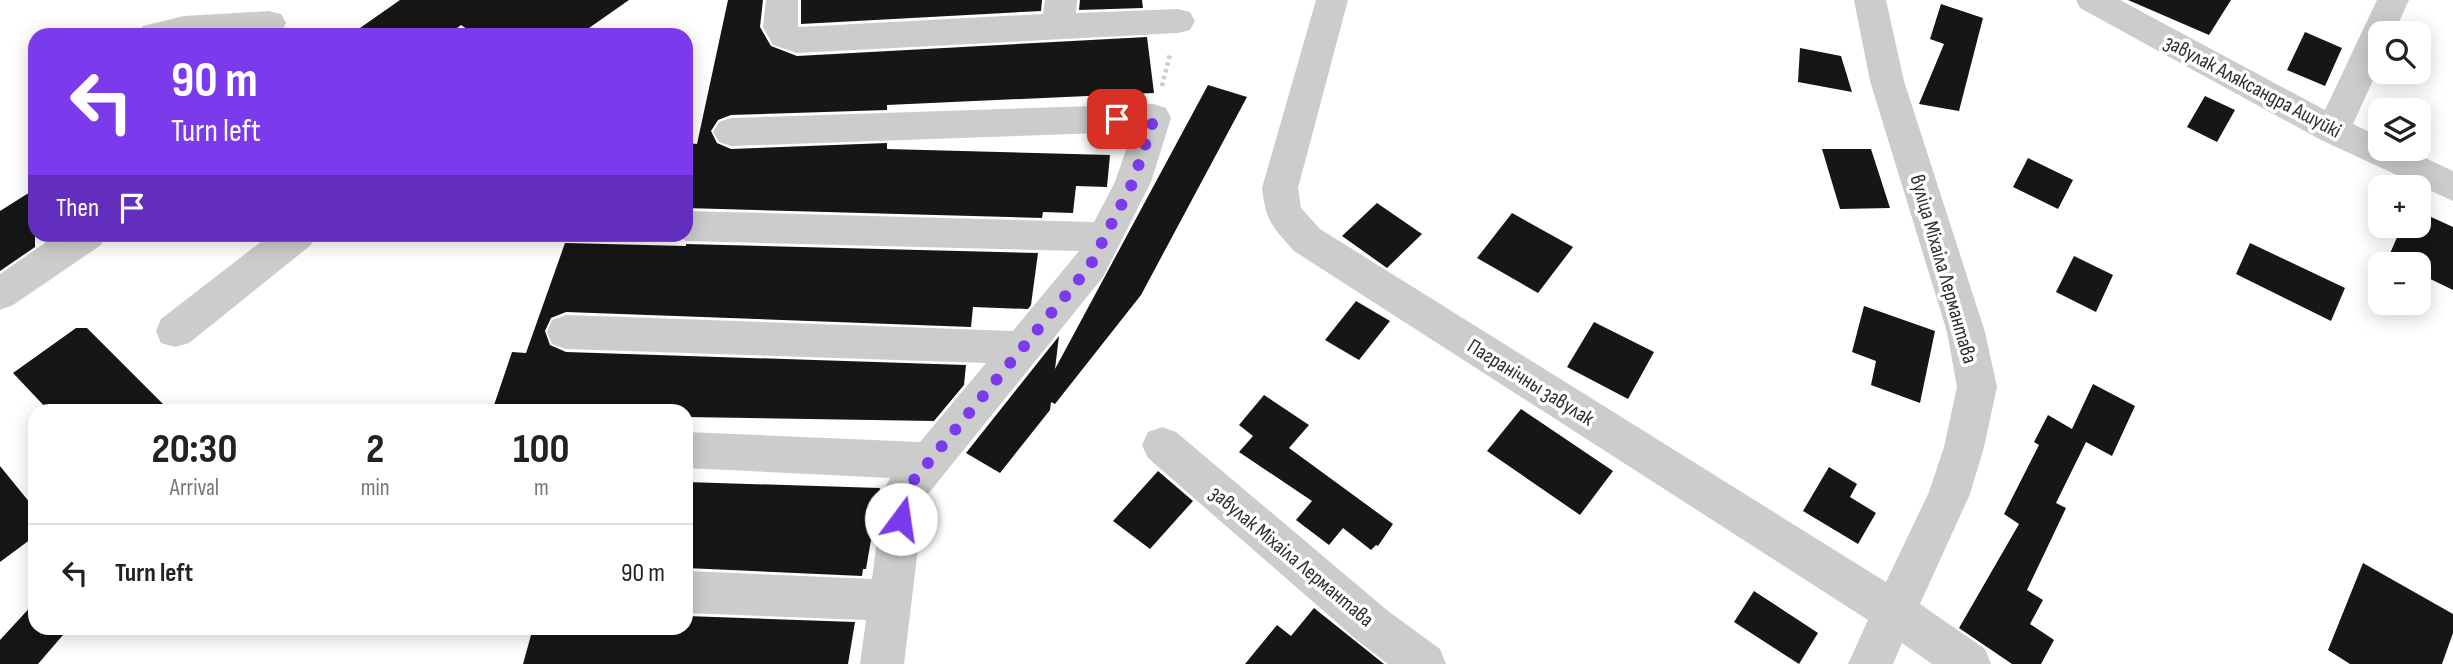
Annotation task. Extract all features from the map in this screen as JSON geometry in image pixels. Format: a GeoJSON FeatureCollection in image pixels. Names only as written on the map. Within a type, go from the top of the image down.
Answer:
{"type":"FeatureCollection","features":[{"type":"Feature","properties":{"kind":"street"},"geometry":{"type":"LineString","coordinates":[[782,0],[780,27],[785,36],[797,40],[1059,13],[1178,21]]}},
{"type":"Feature","properties":{"kind":"street","name":"Пагранічны завулак"},"geometry":{"type":"LineString","coordinates":[[1332,0],[1280,188],[1283,213],[1307,240],[1896,612],[1969,664]]}},
{"type":"Feature","properties":{"kind":"street","name":"вуліца Міхаіла Лермантава"},"geometry":{"type":"LineString","coordinates":[[1870,0],[1886,81],[1966,332],[1977,387],[1950,494],[1896,612]]}},
{"type":"Feature","properties":{"kind":"street","name":"завулак Аляксандра Ашуйкі"},"geometry":{"type":"LineString","coordinates":[[2092,0],[2333,130],[2453,187]]}},
{"type":"Feature","properties":{"kind":"street"},"geometry":{"type":"LineString","coordinates":[[2333,130],[2393,0]]}},
{"type":"Feature","properties":{"kind":"street"},"geometry":{"type":"LineString","coordinates":[[184,28],[271,19]]}},
{"type":"Feature","properties":{"kind":"street"},"geometry":{"type":"LineString","coordinates":[[731,132],[1154,118],[1133,182],[1090,266],[904,492],[882,664]]}},
{"type":"Feature","properties":{"kind":"street"},"geometry":{"type":"LineString","coordinates":[[693,226],[1105,237]]}},
{"type":"Feature","properties":{"kind":"street"},"geometry":{"type":"LineString","coordinates":[[0,294],[76,242]]}},
{"type":"Feature","properties":{"kind":"street"},"geometry":{"type":"LineString","coordinates":[[175,331],[288,242]]}},
{"type":"Feature","properties":{"kind":"street"},"geometry":{"type":"LineString","coordinates":[[566,332],[1022,348]]}},
{"type":"Feature","properties":{"kind":"street","name":"завулак Міхаіла Лермантава"},"geometry":{"type":"LineString","coordinates":[[1162,445],[1373,625],[1424,664]]}},
{"type":"Feature","properties":{"kind":"street"},"geometry":{"type":"LineString","coordinates":[[693,450],[930,461]]}},
{"type":"Feature","properties":{"kind":"street"},"geometry":{"type":"LineString","coordinates":[[693,592],[890,600]]}},
{"type":"Feature","properties":{"kind":"street"},"geometry":{"type":"LineString","coordinates":[[1870,664],[1896,612]]}},
{"type":"Feature","properties":{"kind":"path"},"geometry":{"type":"LineString","coordinates":[[1154,118],[1178,21]]}},
{"type":"Feature","properties":{"kind":"building"},"geometry":{"type":"Polygon","coordinates":[[[400,0],[629,0],[589,28],[466,28],[461,25],[457,28],[360,28],[400,0]]]}},
{"type":"Feature","properties":{"kind":"building"},"geometry":{"type":"Polygon","coordinates":[[[728,0],[763,0],[760,27],[771,46],[797,56],[1147,37],[1154,93],[887,105],[887,110],[731,115],[718,120],[711,131],[717,143],[731,149],[887,143],[887,149],[1110,155],[1107,187],[1076,186],[1073,213],[1043,212],[1042,218],[693,208],[693,144],[697,144],[728,0]]]}},
{"type":"Feature","properties":{"kind":"building"},"geometry":{"type":"Polygon","coordinates":[[[801,0],[1042,0],[1041,11],[801,24],[801,0]]]}},
{"type":"Feature","properties":{"kind":"building"},"geometry":{"type":"Polygon","coordinates":[[[1080,0],[1142,0],[1143,8],[1079,10],[1080,0]]]}},
{"type":"Feature","properties":{"kind":"building"},"geometry":{"type":"Polygon","coordinates":[[[2128,0],[2231,0],[2209,35],[2128,0]]]}},
{"type":"Feature","properties":{"kind":"building"},"geometry":{"type":"Polygon","coordinates":[[[1941,4],[1983,18],[1959,111],[1919,104],[1944,44],[1930,39],[1941,4]]]}},
{"type":"Feature","properties":{"kind":"building"},"geometry":{"type":"Polygon","coordinates":[[[2305,32],[2342,48],[2325,86],[2287,70],[2305,32]]]}},
{"type":"Feature","properties":{"kind":"building"},"geometry":{"type":"Polygon","coordinates":[[[1800,48],[1841,56],[1852,92],[1798,82],[1800,48]]]}},
{"type":"Feature","properties":{"kind":"building"},"geometry":{"type":"Polygon","coordinates":[[[1208,85],[1247,97],[1141,295],[1055,404],[1051,402],[1050,410],[1000,473],[966,453],[1059,336],[1055,369],[1208,85]]]}},
{"type":"Feature","properties":{"kind":"building"},"geometry":{"type":"Polygon","coordinates":[[[2205,96],[2235,110],[2217,142],[2187,127],[2205,96]]]}},
{"type":"Feature","properties":{"kind":"building"},"geometry":{"type":"Polygon","coordinates":[[[1822,149],[1871,149],[1890,208],[1840,209],[1822,149]]]}},
{"type":"Feature","properties":{"kind":"building"},"geometry":{"type":"Polygon","coordinates":[[[2028,158],[2073,180],[2058,209],[2013,187],[2028,158]]]}},
{"type":"Feature","properties":{"kind":"building"},"geometry":{"type":"Polygon","coordinates":[[[28,193],[28,242],[35,242],[35,247],[0,271],[0,211],[28,193]]]}},
{"type":"Feature","properties":{"kind":"building"},"geometry":{"type":"Polygon","coordinates":[[[1377,203],[1422,234],[1387,268],[1342,236],[1377,203]]]}},
{"type":"Feature","properties":{"kind":"building"},"geometry":{"type":"Polygon","coordinates":[[[1512,213],[1573,247],[1538,293],[1477,258],[1512,213]]]}},
{"type":"Feature","properties":{"kind":"building"},"geometry":{"type":"Polygon","coordinates":[[[2431,217],[2453,227],[2453,290],[2431,279],[2431,252],[2391,252],[2397,238],[2431,238],[2431,217]]]}},
{"type":"Feature","properties":{"kind":"building"},"geometry":{"type":"Polygon","coordinates":[[[565,243],[1038,253],[1031,305],[1028,309],[973,307],[971,327],[566,312],[551,318],[545,331],[550,345],[566,352],[966,365],[964,385],[934,421],[693,417],[693,404],[494,404],[512,352],[526,353],[565,243]]]}},
{"type":"Feature","properties":{"kind":"building"},"geometry":{"type":"Polygon","coordinates":[[[2250,243],[2345,288],[2331,321],[2236,274],[2250,243]]]}},
{"type":"Feature","properties":{"kind":"building"},"geometry":{"type":"Polygon","coordinates":[[[2074,256],[2113,275],[2096,312],[2056,292],[2074,256]]]}},
{"type":"Feature","properties":{"kind":"building"},"geometry":{"type":"Polygon","coordinates":[[[1356,301],[1390,321],[1359,360],[1325,340],[1356,301]]]}},
{"type":"Feature","properties":{"kind":"building"},"geometry":{"type":"Polygon","coordinates":[[[1864,306],[1935,331],[1920,403],[1871,385],[1876,361],[1852,352],[1864,306]]]}},
{"type":"Feature","properties":{"kind":"building"},"geometry":{"type":"Polygon","coordinates":[[[1594,322],[1654,352],[1628,399],[1567,367],[1594,322]]]}},
{"type":"Feature","properties":{"kind":"building"},"geometry":{"type":"Polygon","coordinates":[[[76,328],[87,328],[163,404],[42,404],[13,373],[76,328]]]}},
{"type":"Feature","properties":{"kind":"building"},"geometry":{"type":"Polygon","coordinates":[[[2093,384],[2135,406],[2112,456],[2086,442],[2056,503],[2066,508],[2027,590],[2043,600],[2030,624],[2054,640],[2041,664],[2012,664],[1959,628],[2019,524],[2004,514],[2039,445],[2034,442],[2048,415],[2072,429],[2093,384]]]}},
{"type":"Feature","properties":{"kind":"building"},"geometry":{"type":"Polygon","coordinates":[[[1264,395],[1309,425],[1289,448],[1393,524],[1378,546],[1371,550],[1343,528],[1329,545],[1296,520],[1312,501],[1239,452],[1253,436],[1239,425],[1264,395]]]}},
{"type":"Feature","properties":{"kind":"building"},"geometry":{"type":"Polygon","coordinates":[[[1521,409],[1613,471],[1580,515],[1487,451],[1521,409]]]}},
{"type":"Feature","properties":{"kind":"building"},"geometry":{"type":"Polygon","coordinates":[[[0,466],[28,500],[28,541],[0,562],[0,466]]]}},
{"type":"Feature","properties":{"kind":"building"},"geometry":{"type":"Polygon","coordinates":[[[1829,467],[1857,484],[1850,497],[1876,513],[1858,544],[1803,511],[1829,467]]]}},
{"type":"Feature","properties":{"kind":"building"},"geometry":{"type":"Polygon","coordinates":[[[1158,471],[1193,501],[1150,549],[1113,521],[1158,471]]]}},
{"type":"Feature","properties":{"kind":"building"},"geometry":{"type":"Polygon","coordinates":[[[693,482],[880,488],[866,569],[863,569],[862,576],[693,568],[693,482]]]}},
{"type":"Feature","properties":{"kind":"building"},"geometry":{"type":"Polygon","coordinates":[[[2363,563],[2453,614],[2453,633],[2442,664],[2350,664],[2328,650],[2363,563]]]}},
{"type":"Feature","properties":{"kind":"building"},"geometry":{"type":"Polygon","coordinates":[[[1754,591],[1818,633],[1799,664],[1734,622],[1754,591]]]}},
{"type":"Feature","properties":{"kind":"building"},"geometry":{"type":"Polygon","coordinates":[[[1314,608],[1384,664],[1245,664],[1277,625],[1291,636],[1314,608]]]}},
{"type":"Feature","properties":{"kind":"building"},"geometry":{"type":"Polygon","coordinates":[[[28,610],[28,635],[63,635],[38,664],[0,664],[0,640],[28,610]]]}},
{"type":"Feature","properties":{"kind":"building"},"geometry":{"type":"Polygon","coordinates":[[[693,616],[855,622],[848,664],[523,664],[531,635],[693,635],[693,616]]]}},
{"type":"Feature","properties":{"kind":"route"},"geometry":{"type":"LineString","coordinates":[[901,519],[904,492],[1090,266],[1133,182],[1154,118],[1117,119]]}}]}
